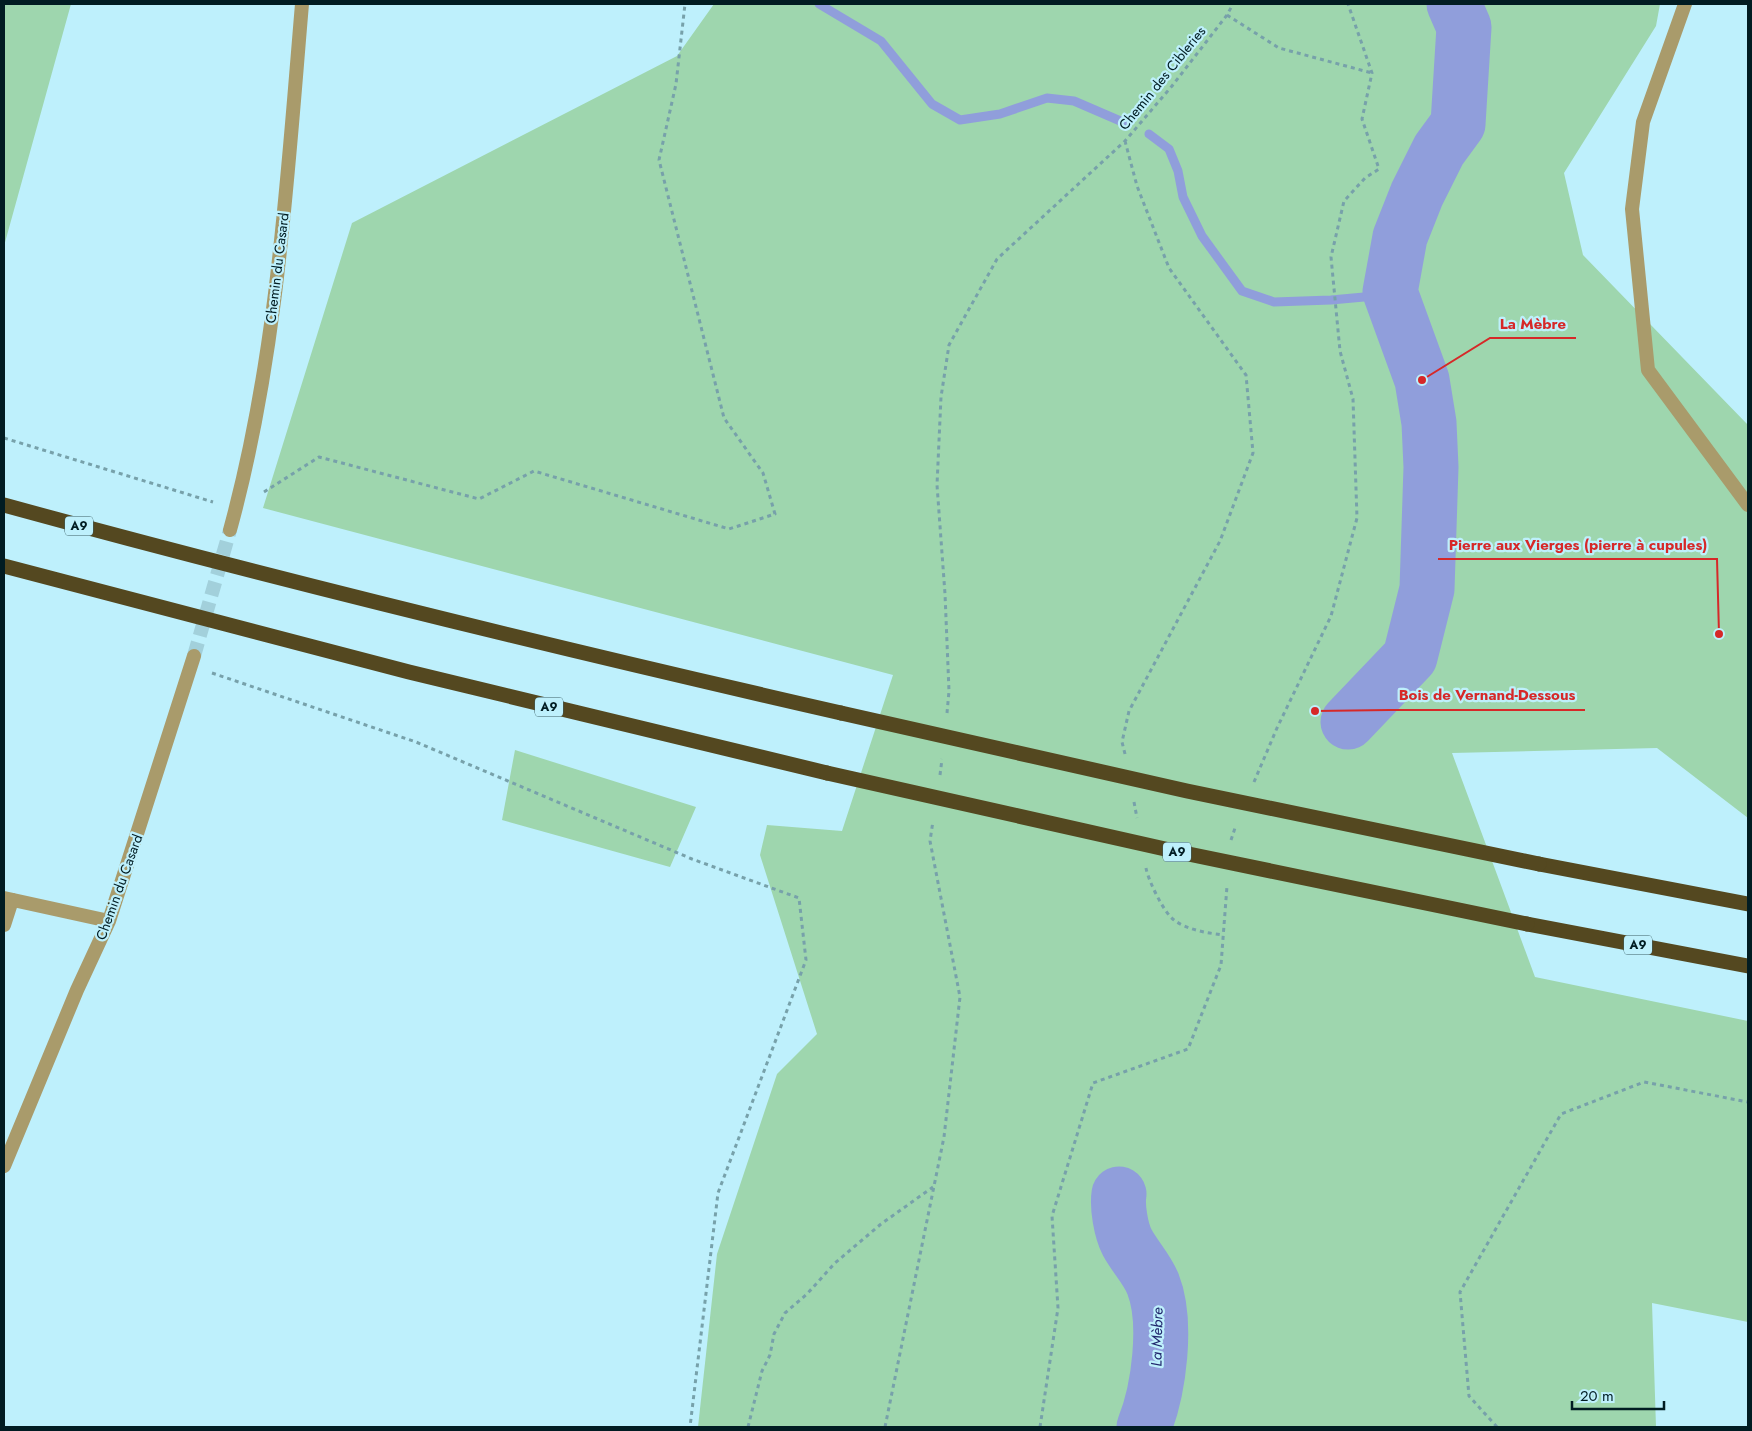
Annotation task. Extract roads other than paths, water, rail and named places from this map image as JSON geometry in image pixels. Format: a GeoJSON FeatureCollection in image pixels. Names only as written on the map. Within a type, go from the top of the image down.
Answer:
{"type":"FeatureCollection","features":[{"type":"Feature","properties":{"kind":"highway","name":"A9"},"geometry":{"type":"LineString","coordinates":[[4,505],[154,546],[416,613],[841,713],[1187,792],[1539,864],[1748,904]]}},
{"type":"Feature","properties":{"kind":"highway","name":"A9"},"geometry":{"type":"LineString","coordinates":[[4,566],[409,672],[827,773],[1174,851],[1528,924],[1748,966]]}},
{"type":"Feature","properties":{"kind":"street","name":"Chemin du Casard"},"geometry":{"type":"LineString","coordinates":[[230,530],[248,455],[271,324],[285,210],[302,4]]}},
{"type":"Feature","properties":{"kind":"street"},"geometry":{"type":"LineString","coordinates":[[1685,4],[1643,122],[1632,210],[1648,370],[1748,505]]}},
{"type":"Feature","properties":{"kind":"street","name":"Chemin du Casard"},"geometry":{"type":"LineString","coordinates":[[4,1166],[76,990],[109,921],[193,661]]}},
{"type":"Feature","properties":{"kind":"street"},"geometry":{"type":"LineString","coordinates":[[4,925],[8,899],[109,921]]}},
{"type":"Feature","properties":{"kind":"waterway"},"geometry":{"type":"LineString","coordinates":[[819,4],[881,41],[932,104],[960,120],[1000,114],[1047,98],[1074,101],[1125,123]]}},
{"type":"Feature","properties":{"kind":"waterway","name":"La Mèbre"},"geometry":{"type":"LineString","coordinates":[[1348,722],[1410,657],[1427,589],[1431,467],[1429,423],[1422,380],[1390,292],[1400,237],[1417,194],[1439,150],[1458,124],[1464,27],[1454,4]]}},
{"type":"Feature","properties":{"kind":"waterway"},"geometry":{"type":"LineString","coordinates":[[1149,134],[1169,149],[1178,171],[1183,197],[1202,236],[1242,291],[1274,302],[1331,300],[1375,296],[1390,292]]}},
{"type":"Feature","properties":{"kind":"waterway","name":"La Mèbre"},"geometry":{"type":"LineString","coordinates":[[1119,1194],[1121,1225],[1130,1247],[1148,1273],[1153,1284],[1158,1300],[1160,1317],[1160,1356],[1154,1394],[1144,1427]]}},
{"type":"Feature","properties":{"kind":"tunnel"},"geometry":{"type":"LineString","coordinates":[[194,656],[230,530]]}},
{"type":"Feature","properties":{"kind":"place","name":"La Mèbre"},"geometry":{"type":"Point","coordinates":[1422,380]}},
{"type":"Feature","properties":{"kind":"place","name":"Pierre aux Vierges (pierre à cupules)"},"geometry":{"type":"Point","coordinates":[1719,634]}},
{"type":"Feature","properties":{"kind":"place","name":"Bois de Vernand-Dessous"},"geometry":{"type":"Point","coordinates":[1315,711]}}]}
